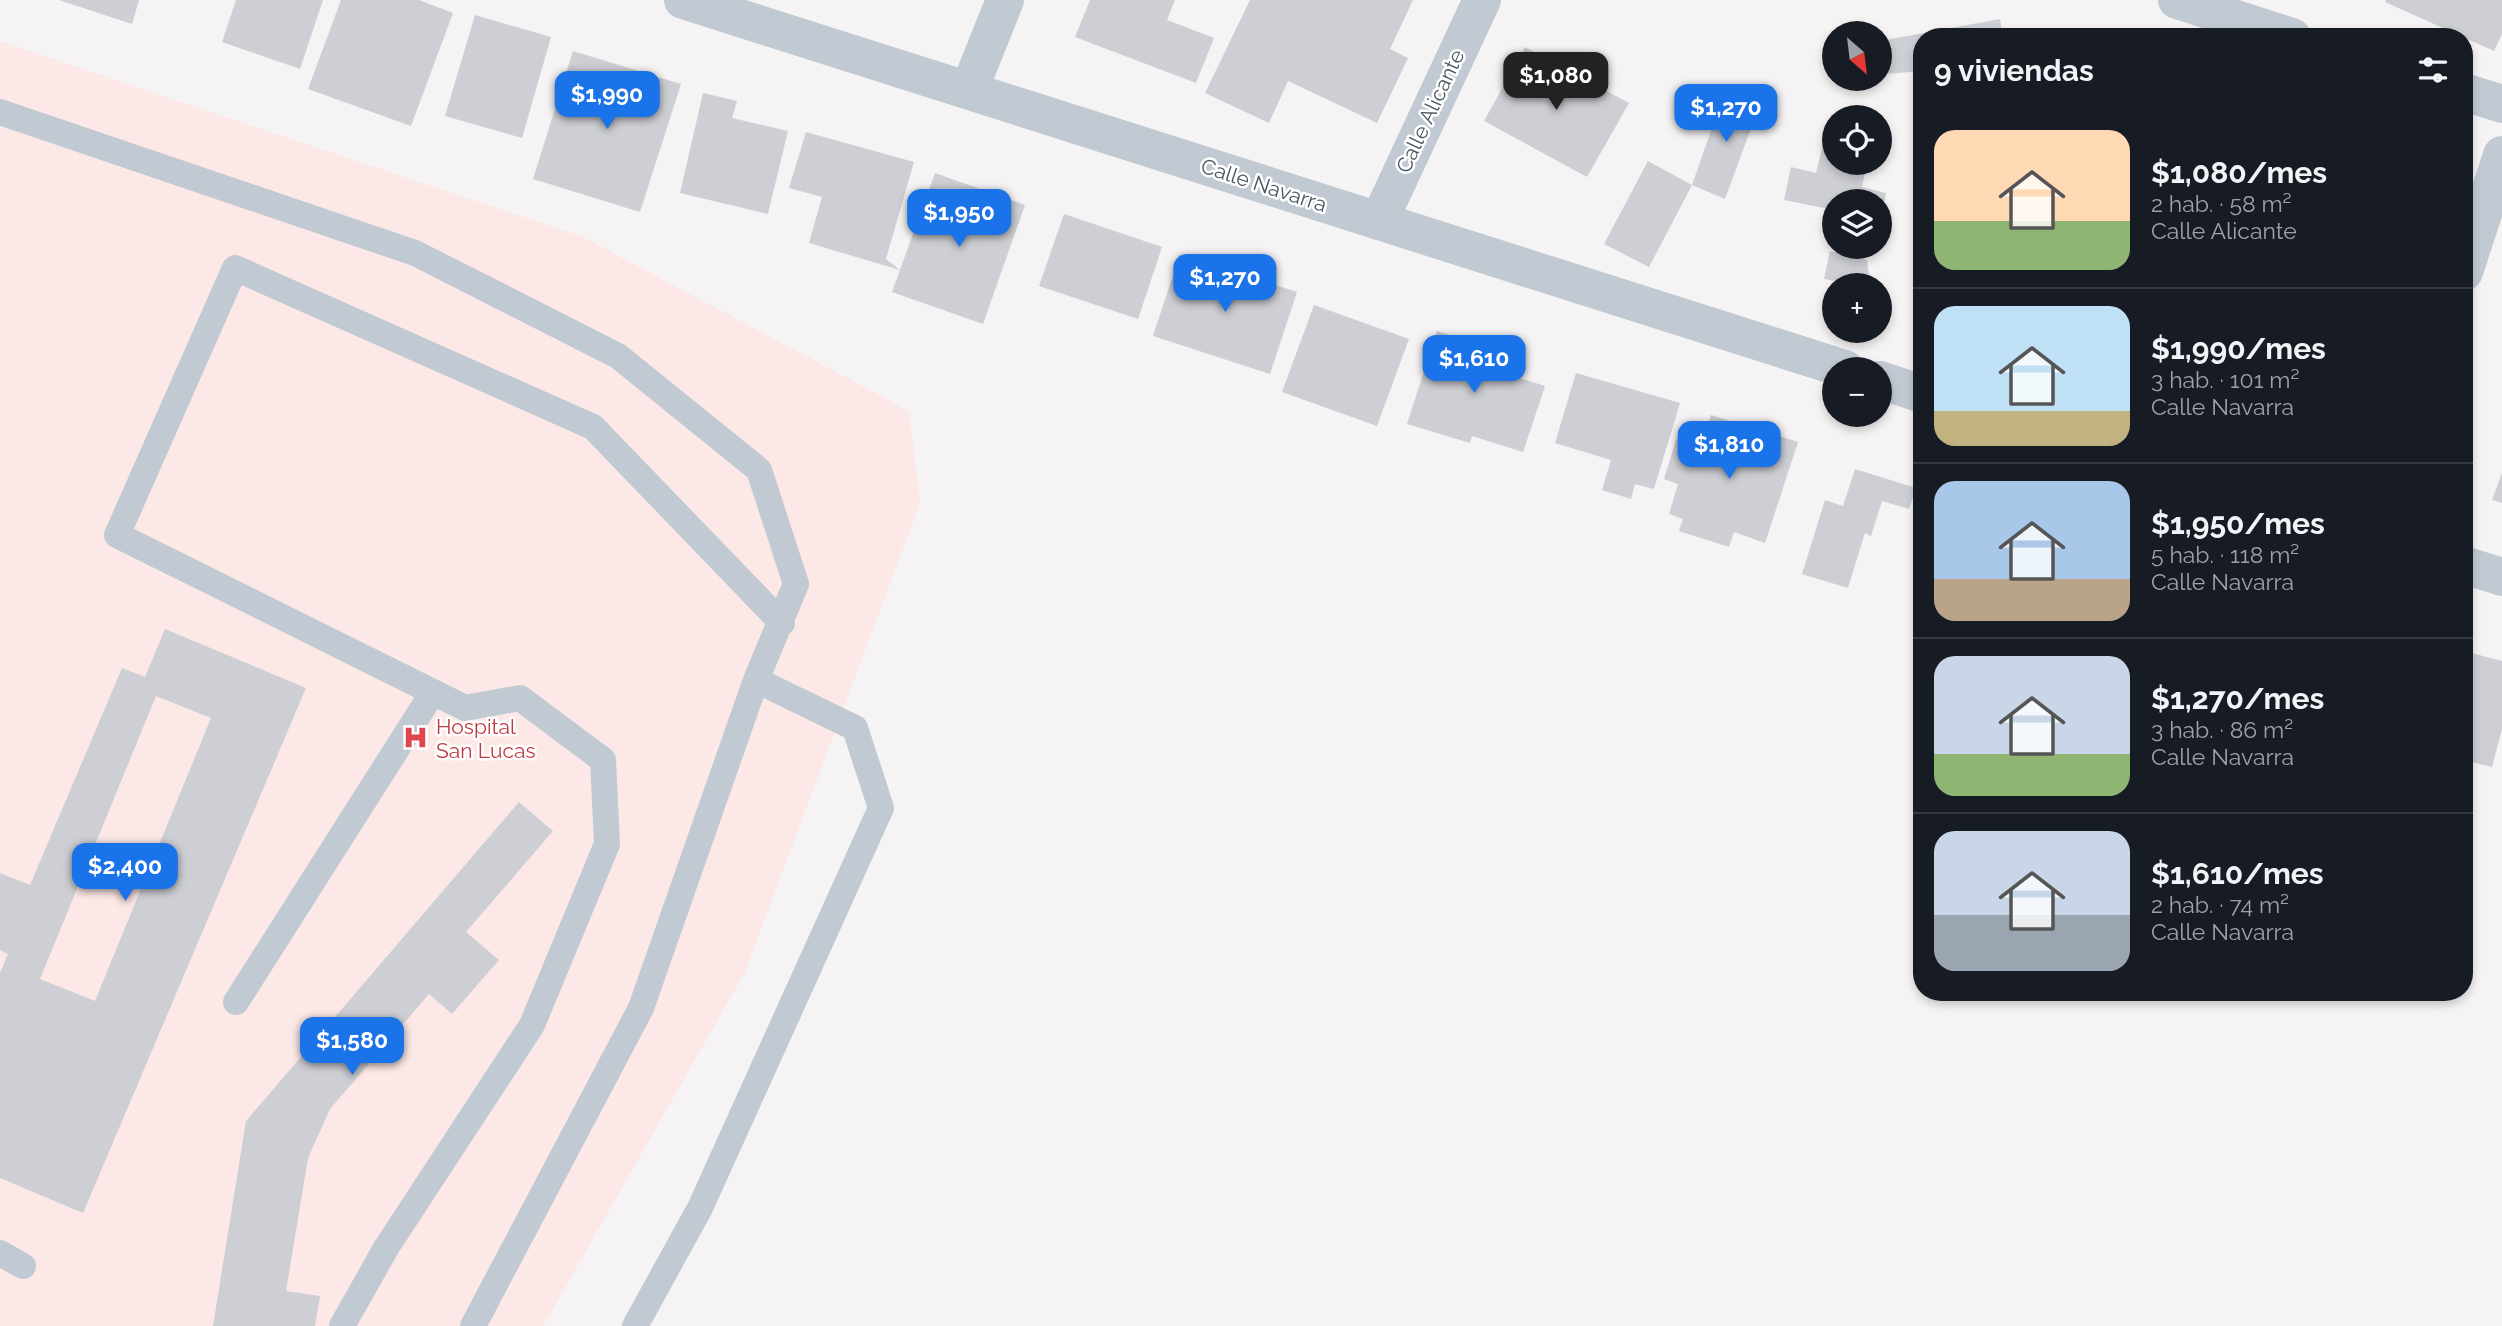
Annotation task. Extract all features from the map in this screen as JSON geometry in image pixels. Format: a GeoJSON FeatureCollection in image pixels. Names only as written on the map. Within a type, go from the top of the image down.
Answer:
{"type":"FeatureCollection","features":[{"type":"Feature","properties":{"kind":"street","name":"Calle Navarra"},"geometry":{"type":"LineString","coordinates":[[683,0],[1822,362]]}},
{"type":"Feature","properties":{"kind":"street"},"geometry":{"type":"LineString","coordinates":[[969,90],[1005,0]]}},
{"type":"Feature","properties":{"kind":"street","name":"Calle Alicante"},"geometry":{"type":"LineString","coordinates":[[1379,222],[1482,0]]}},
{"type":"Feature","properties":{"kind":"street"},"geometry":{"type":"LineString","coordinates":[[2177,0],[2264,28]]}},
{"type":"Feature","properties":{"kind":"street"},"geometry":{"type":"LineString","coordinates":[[2473,95],[2502,104]]}},
{"type":"Feature","properties":{"kind":"street"},"geometry":{"type":"LineString","coordinates":[[2473,244],[2502,155]]}},
{"type":"Feature","properties":{"kind":"street"},"geometry":{"type":"LineString","coordinates":[[1892,384],[1913,391]]}},
{"type":"Feature","properties":{"kind":"street"},"geometry":{"type":"LineString","coordinates":[[2473,568],[2502,577]]}},
{"type":"Feature","properties":{"kind":"lane"},"geometry":{"type":"LineString","coordinates":[[0,112],[415,253],[618,356],[759,470],[796,584],[756,680],[641,1008],[473,1326]]}},
{"type":"Feature","properties":{"kind":"lane"},"geometry":{"type":"LineString","coordinates":[[342,1326],[386,1248],[532,1025],[607,844],[603,760],[520,698],[465,708],[117,536],[235,268],[593,427],[782,622]]}},
{"type":"Feature","properties":{"kind":"lane"},"geometry":{"type":"LineString","coordinates":[[635,1326],[700,1208],[881,808],[855,729],[756,680]]}},
{"type":"Feature","properties":{"kind":"lane"},"geometry":{"type":"LineString","coordinates":[[236,1002],[433,692]]}},
{"type":"Feature","properties":{"kind":"lane"},"geometry":{"type":"LineString","coordinates":[[0,1253],[23,1266]]}},
{"type":"Feature","properties":{"kind":"shaded area","name":"Hospital San Lucas"},"geometry":{"type":"Polygon","coordinates":[[[0,41],[583,237],[909,411],[920,503],[745,972],[543,1326],[0,1326],[0,41]]]}},
{"type":"Feature","properties":{"kind":"building"},"geometry":{"type":"Polygon","coordinates":[[[59,0],[139,0],[132,24],[59,0]]]}},
{"type":"Feature","properties":{"kind":"building"},"geometry":{"type":"Polygon","coordinates":[[[236,0],[323,0],[300,69],[222,42],[236,0]]]}},
{"type":"Feature","properties":{"kind":"building"},"geometry":{"type":"Polygon","coordinates":[[[341,0],[419,0],[453,13],[411,126],[308,89],[341,0]]]}},
{"type":"Feature","properties":{"kind":"building"},"geometry":{"type":"Polygon","coordinates":[[[1090,0],[1175,0],[1167,20],[1214,38],[1196,83],[1075,37],[1090,0]]]}},
{"type":"Feature","properties":{"kind":"building"},"geometry":{"type":"Polygon","coordinates":[[[1250,0],[1413,0],[1390,49],[1408,58],[1377,123],[1288,81],[1269,123],[1205,93],[1250,0]]]}},
{"type":"Feature","properties":{"kind":"building"},"geometry":{"type":"Polygon","coordinates":[[[2502,0],[2502,34],[2494,51],[2473,42],[2473,28],[2443,28],[2385,2],[2502,0]]]}},
{"type":"Feature","properties":{"kind":"building"},"geometry":{"type":"Polygon","coordinates":[[[475,15],[551,37],[522,138],[445,116],[475,15]]]}},
{"type":"Feature","properties":{"kind":"building"},"geometry":{"type":"Polygon","coordinates":[[[2000,19],[2002,28],[1951,28],[2000,19]]]}},
{"type":"Feature","properties":{"kind":"building"},"geometry":{"type":"Polygon","coordinates":[[[1913,35],[1913,72],[1892,74],[1892,39],[1913,35]]]}},
{"type":"Feature","properties":{"kind":"building"},"geometry":{"type":"Polygon","coordinates":[[[1525,47],[1629,103],[1587,177],[1484,121],[1525,47]]]}},
{"type":"Feature","properties":{"kind":"building"},"geometry":{"type":"Polygon","coordinates":[[[573,51],[681,84],[640,212],[533,179],[573,51]]]}},
{"type":"Feature","properties":{"kind":"building"},"geometry":{"type":"Polygon","coordinates":[[[1725,91],[1760,104],[1725,199],[1692,185],[1725,91]]]}},
{"type":"Feature","properties":{"kind":"building"},"geometry":{"type":"Polygon","coordinates":[[[703,93],[737,101],[732,118],[788,131],[768,214],[680,193],[703,93]]]}},
{"type":"Feature","properties":{"kind":"building"},"geometry":{"type":"Polygon","coordinates":[[[806,132],[914,162],[886,259],[900,270],[809,243],[822,197],[789,188],[806,132]]]}},
{"type":"Feature","properties":{"kind":"building"},"geometry":{"type":"Polygon","coordinates":[[[1822,148],[1822,175],[1864,175],[1862,187],[1870,189],[1822,189],[1822,208],[1784,200],[1791,167],[1816,173],[1822,148]]]}},
{"type":"Feature","properties":{"kind":"building"},"geometry":{"type":"Polygon","coordinates":[[[1648,161],[1692,185],[1649,267],[1604,244],[1648,161]]]}},
{"type":"Feature","properties":{"kind":"building"},"geometry":{"type":"Polygon","coordinates":[[[935,173],[1025,205],[983,324],[892,292],[935,173]]]}},
{"type":"Feature","properties":{"kind":"building"},"geometry":{"type":"Polygon","coordinates":[[[1064,214],[1162,247],[1138,319],[1039,286],[1064,214]]]}},
{"type":"Feature","properties":{"kind":"building"},"geometry":{"type":"Polygon","coordinates":[[[1180,254],[1297,292],[1270,374],[1153,336],[1180,254]]]}},
{"type":"Feature","properties":{"kind":"building"},"geometry":{"type":"Polygon","coordinates":[[[1828,259],[1867,260],[1869,273],[1825,273],[1828,259]]]}},
{"type":"Feature","properties":{"kind":"building"},"geometry":{"type":"Polygon","coordinates":[[[1314,305],[1409,339],[1377,426],[1282,392],[1314,305]]]}},
{"type":"Feature","properties":{"kind":"building"},"geometry":{"type":"Polygon","coordinates":[[[1437,331],[1510,353],[1504,373],[1545,386],[1523,452],[1472,436],[1470,443],[1407,424],[1437,331]]]}},
{"type":"Feature","properties":{"kind":"building"},"geometry":{"type":"Polygon","coordinates":[[[1576,373],[1680,403],[1654,489],[1635,484],[1631,499],[1602,490],[1611,460],[1555,443],[1576,373]]]}},
{"type":"Feature","properties":{"kind":"building"},"geometry":{"type":"Polygon","coordinates":[[[1711,415],[1798,442],[1765,543],[1734,532],[1729,547],[1679,531],[1683,519],[1669,514],[1678,484],[1664,479],[1676,440],[1700,448],[1711,415]]]}},
{"type":"Feature","properties":{"kind":"building"},"geometry":{"type":"Polygon","coordinates":[[[1855,469],[1913,487],[1909,509],[1882,501],[1871,536],[1865,533],[1848,588],[1802,574],[1825,500],[1843,506],[1855,469]]]}},
{"type":"Feature","properties":{"kind":"building"},"geometry":{"type":"Polygon","coordinates":[[[2502,473],[2502,503],[2492,500],[2502,473]]]}},
{"type":"Feature","properties":{"kind":"building"},"geometry":{"type":"Polygon","coordinates":[[[165,629],[306,688],[83,1213],[0,1178],[0,973],[8,954],[0,950],[0,873],[30,885],[122,668],[145,677],[165,629]],[[156,696],[40,979],[95,1001],[211,718],[156,696]]]}},
{"type":"Feature","properties":{"kind":"building"},"geometry":{"type":"Polygon","coordinates":[[[2473,653],[2502,661],[2502,729],[2492,767],[2473,762],[2473,653]]]}},
{"type":"Feature","properties":{"kind":"building"},"geometry":{"type":"Polygon","coordinates":[[[519,802],[553,831],[466,932],[499,960],[452,1014],[429,994],[330,1109],[308,1158],[286,1291],[320,1296],[315,1326],[213,1326],[246,1121],[519,802]]]}},
{"type":"Feature","properties":{"kind":"place","name":"Hospital San Lucas"},"geometry":{"type":"Point","coordinates":[416,738]}}]}
